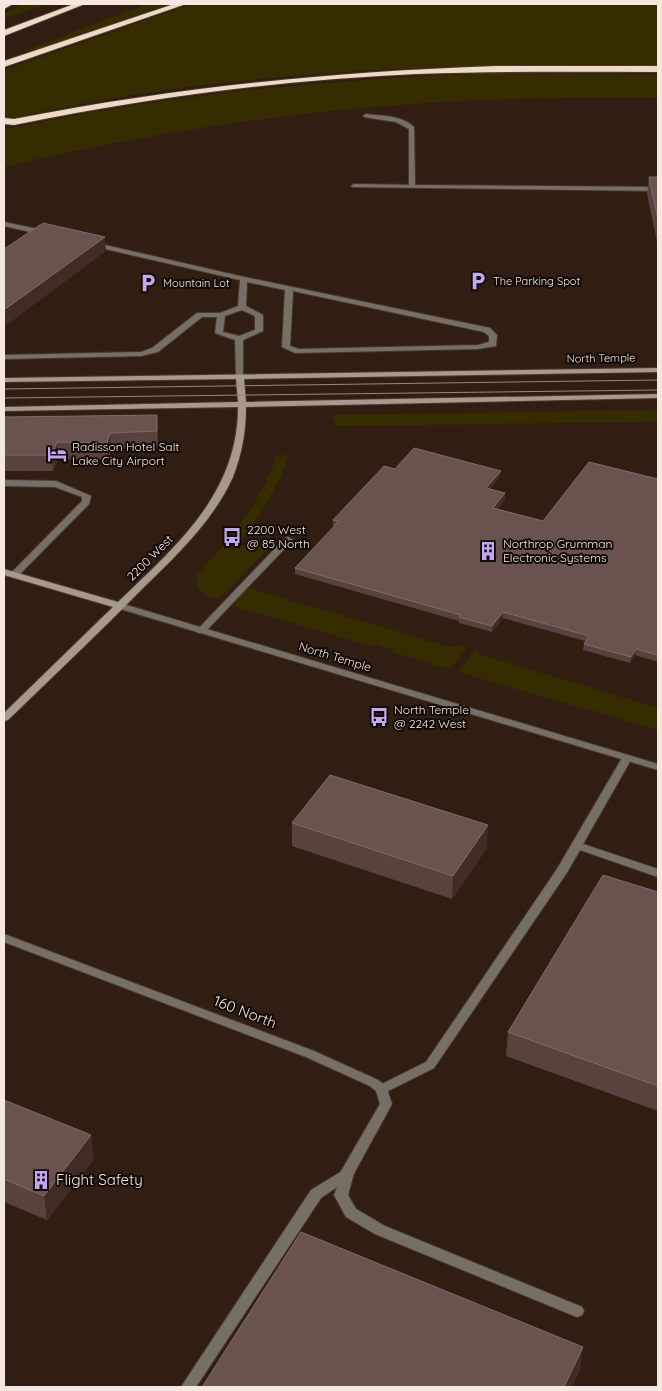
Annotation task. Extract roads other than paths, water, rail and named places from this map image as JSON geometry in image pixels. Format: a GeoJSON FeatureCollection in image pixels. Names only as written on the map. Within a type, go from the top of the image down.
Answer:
{"type":"FeatureCollection","features":[{"type":"Feature","properties":{"kind":"highway"},"geometry":{"type":"LineString","coordinates":[[4,6],[9,4]]}},
{"type":"Feature","properties":{"kind":"highway"},"geometry":{"type":"LineString","coordinates":[[4,23],[56,4]]}},
{"type":"Feature","properties":{"kind":"highway"},"geometry":{"type":"LineString","coordinates":[[4,33],[81,4]]}},
{"type":"Feature","properties":{"kind":"highway"},"geometry":{"type":"LineString","coordinates":[[4,64],[182,4]]}},
{"type":"Feature","properties":{"kind":"highway"},"geometry":{"type":"LineString","coordinates":[[4,121],[14,122],[178,94],[330,77],[456,70],[658,69]]}},
{"type":"Feature","properties":{"kind":"main road","name":"North Temple"},"geometry":{"type":"LineString","coordinates":[[4,380],[658,370]]}},
{"type":"Feature","properties":{"kind":"main road","name":"2200 West"},"geometry":{"type":"LineString","coordinates":[[4,718],[189,537],[216,500],[236,455],[242,428],[240,376]]}},
{"type":"Feature","properties":{"kind":"main road"},"geometry":{"type":"LineString","coordinates":[[4,409],[658,396]]}},
{"type":"Feature","properties":{"kind":"main road","name":"North Temple"},"geometry":{"type":"LineString","coordinates":[[4,572],[120,606]]}},
{"type":"Feature","properties":{"kind":"street"},"geometry":{"type":"LineString","coordinates":[[366,116],[400,121],[412,128],[412,186]]}},
{"type":"Feature","properties":{"kind":"street"},"geometry":{"type":"LineString","coordinates":[[354,186],[658,189]]}},
{"type":"Feature","properties":{"kind":"street"},"geometry":{"type":"LineString","coordinates":[[4,224],[57,236]]}},
{"type":"Feature","properties":{"kind":"street"},"geometry":{"type":"LineString","coordinates":[[90,243],[244,279],[289,288],[487,330],[493,335],[493,344],[478,347],[298,350],[286,347],[289,288]]}},
{"type":"Feature","properties":{"kind":"street"},"geometry":{"type":"LineString","coordinates":[[242,307],[244,279]]}},
{"type":"Feature","properties":{"kind":"street"},"geometry":{"type":"LineString","coordinates":[[4,357],[140,354],[156,350],[200,315],[221,316],[242,307],[260,315],[258,331],[239,339],[219,333],[221,316]]}},
{"type":"Feature","properties":{"kind":"street"},"geometry":{"type":"LineString","coordinates":[[239,339],[240,376]]}},
{"type":"Feature","properties":{"kind":"street"},"geometry":{"type":"LineString","coordinates":[[4,483],[56,484],[87,496],[86,502],[14,575]]}},
{"type":"Feature","properties":{"kind":"street"},"geometry":{"type":"LineString","coordinates":[[202,630],[288,540]]}},
{"type":"Feature","properties":{"kind":"street","name":"North Temple"},"geometry":{"type":"LineString","coordinates":[[120,606],[658,767]]}},
{"type":"Feature","properties":{"kind":"street"},"geometry":{"type":"LineString","coordinates":[[577,1311],[380,1230],[351,1213],[341,1195],[347,1173],[383,1113],[386,1104],[382,1089],[430,1065],[541,902],[627,758]]}},
{"type":"Feature","properties":{"kind":"street"},"geometry":{"type":"LineString","coordinates":[[576,846],[658,873]]}},
{"type":"Feature","properties":{"kind":"street","name":"160 North"},"geometry":{"type":"LineString","coordinates":[[4,938],[310,1054],[366,1078],[382,1089]]}},
{"type":"Feature","properties":{"kind":"street"},"geometry":{"type":"LineString","coordinates":[[188,1387],[316,1194],[347,1173]]}},
{"type":"Feature","properties":{"kind":"tram line"},"geometry":{"type":"LineString","coordinates":[[4,389],[658,380]]}},
{"type":"Feature","properties":{"kind":"tram line"},"geometry":{"type":"LineString","coordinates":[[4,398],[658,390]]}},
{"type":"Feature","properties":{"kind":"place","name":"The Parking Spot"},"geometry":{"type":"Point","coordinates":[478,281]}},
{"type":"Feature","properties":{"kind":"place","name":"Mountain Lot"},"geometry":{"type":"Point","coordinates":[148,283]}},
{"type":"Feature","properties":{"kind":"place","name":"Radisson Hotel Salt Lake City Airport"},"geometry":{"type":"Point","coordinates":[57,454]}},
{"type":"Feature","properties":{"kind":"place","name":"2200 West @ 85 North"},"geometry":{"type":"Point","coordinates":[232,537]}},
{"type":"Feature","properties":{"kind":"place","name":"Northrop Grumman Electronic Systems"},"geometry":{"type":"Point","coordinates":[488,551]}},
{"type":"Feature","properties":{"kind":"place","name":"North Temple @ 2242 West"},"geometry":{"type":"Point","coordinates":[379,717]}},
{"type":"Feature","properties":{"kind":"place","name":"Flight Safety"},"geometry":{"type":"Point","coordinates":[41,1180]}}]}
